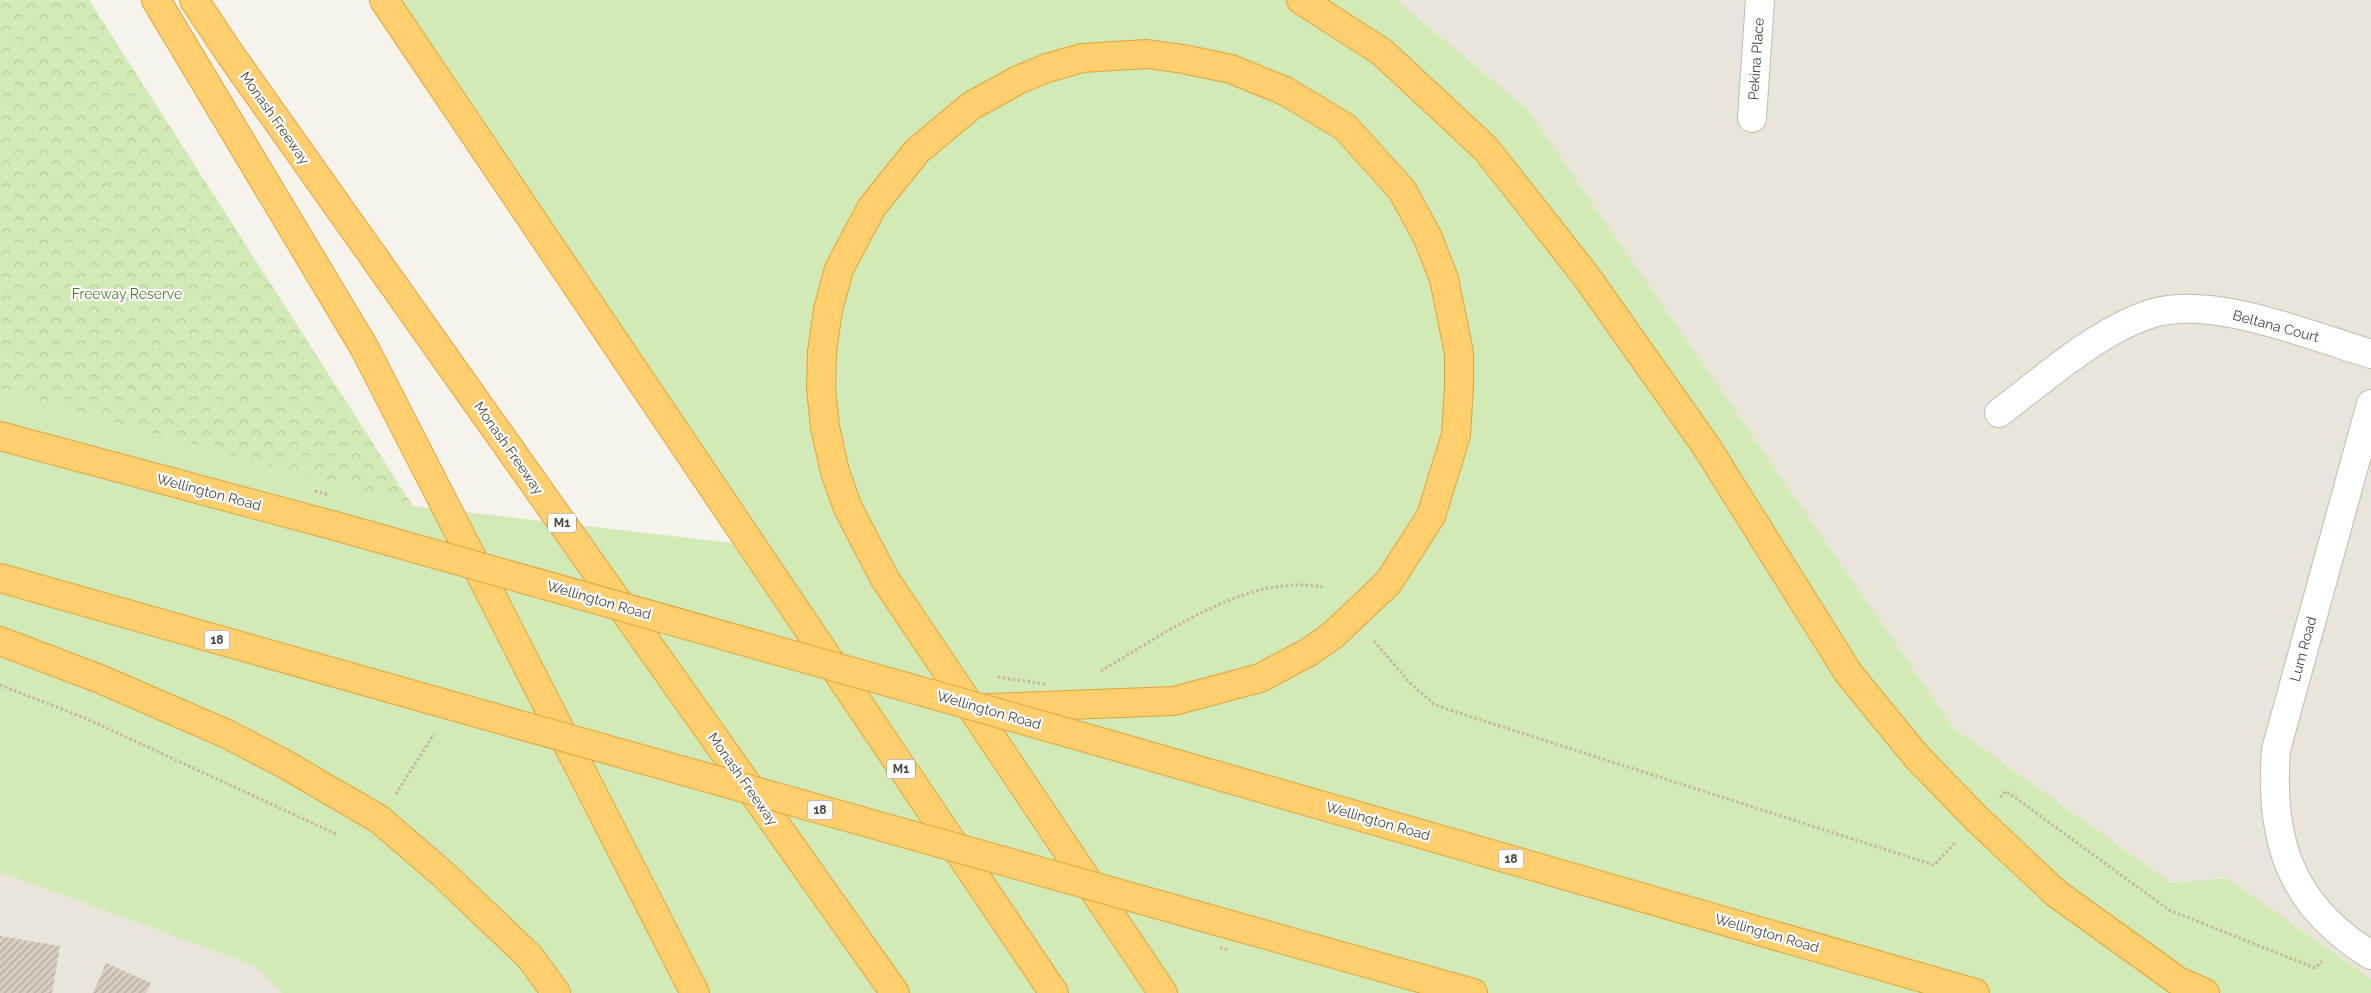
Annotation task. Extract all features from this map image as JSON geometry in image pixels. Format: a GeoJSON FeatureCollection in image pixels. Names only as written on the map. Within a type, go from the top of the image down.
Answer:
{"type":"FeatureCollection","features":[{"type":"Feature","properties":{"kind":"highway"},"geometry":{"type":"LineString","coordinates":[[156,0],[365,348],[695,993]]}},
{"type":"Feature","properties":{"kind":"highway","name":"Monash Freeway"},"geometry":{"type":"LineString","coordinates":[[194,0],[230,54],[895,993]]}},
{"type":"Feature","properties":{"kind":"highway","name":"M1"},"geometry":{"type":"LineString","coordinates":[[384,0],[1054,993]]}},
{"type":"Feature","properties":{"kind":"highway"},"geometry":{"type":"LineString","coordinates":[[1301,0],[1382,52],[1486,149],[1586,276],[1706,446],[1849,674],[1917,757],[1977,819],[2057,894],[2178,981],[2205,993]]}},
{"type":"Feature","properties":{"kind":"highway"},"geometry":{"type":"LineString","coordinates":[[984,708],[1058,695],[1174,701],[1260,678],[1309,652],[1333,635],[1388,583],[1431,516],[1456,435],[1460,387],[1459,353],[1444,279],[1428,238],[1402,190],[1345,128],[1285,91],[1231,69],[1147,54],[1082,58],[1047,68],[1018,80],[971,106],[917,150],[872,207],[839,269],[828,310],[822,352],[821,388],[825,427],[835,472],[848,508],[885,579],[1163,993]]}},
{"type":"Feature","properties":{"kind":"highway","name":"Wellington Road"},"geometry":{"type":"LineString","coordinates":[[0,436],[339,527],[984,708],[1975,993]]}},
{"type":"Feature","properties":{"kind":"highway","name":"18"},"geometry":{"type":"LineString","coordinates":[[0,578],[1473,993]]}},
{"type":"Feature","properties":{"kind":"highway"},"geometry":{"type":"LineString","coordinates":[[0,641],[100,679],[227,734],[281,762],[379,819],[444,874],[530,957],[556,993]]}},
{"type":"Feature","properties":{"kind":"street","name":"Pekina Place"},"geometry":{"type":"LineString","coordinates":[[1752,118],[1760,0]]}},
{"type":"Feature","properties":{"kind":"street","name":"Beltana Court"},"geometry":{"type":"LineString","coordinates":[[1999,413],[2096,342],[2126,324],[2152,314],[2168,311],[2202,310],[2238,314],[2371,354]]}},
{"type":"Feature","properties":{"kind":"street","name":"Lum Road"},"geometry":{"type":"LineString","coordinates":[[2371,404],[2276,750],[2274,782],[2277,825],[2289,864],[2303,894],[2345,939],[2371,955]]}},
{"type":"Feature","properties":{"kind":"path"},"geometry":{"type":"LineString","coordinates":[[1093,674],[1216,605],[1266,589],[1306,584],[1322,588]]}},
{"type":"Feature","properties":{"kind":"path"},"geometry":{"type":"LineString","coordinates":[[1371,636],[1410,683],[1435,705],[1934,865],[2006,790],[2169,910],[2315,968],[2345,939]]}},
{"type":"Feature","properties":{"kind":"path"},"geometry":{"type":"LineString","coordinates":[[1045,684],[1058,695]]}},
{"type":"Feature","properties":{"kind":"shaded area"},"geometry":{"type":"Polygon","coordinates":[[[1396,0],[2371,0],[2371,979],[2227,878],[2171,883],[1954,728],[1528,110],[1396,0]]]}},
{"type":"Feature","properties":{"kind":"shaded area"},"geometry":{"type":"Polygon","coordinates":[[[0,872],[256,966],[282,993],[0,993],[0,872]]]}},
{"type":"Feature","properties":{"kind":"green space","name":"Freeway Reserve"},"geometry":{"type":"Polygon","coordinates":[[[0,0],[89,0],[413,506],[0,390],[0,0]]]}},
{"type":"Feature","properties":{"kind":"green space"},"geometry":{"type":"Polygon","coordinates":[[[384,0],[1396,0],[1528,110],[1954,728],[2171,883],[2227,878],[2371,979],[2371,993],[282,993],[256,966],[0,872],[0,390],[413,506],[750,545],[384,0]]]}},
{"type":"Feature","properties":{"kind":"building"},"geometry":{"type":"Polygon","coordinates":[[[0,936],[60,946],[52,993],[0,993],[0,936]]]}},
{"type":"Feature","properties":{"kind":"building"},"geometry":{"type":"Polygon","coordinates":[[[106,963],[151,983],[146,993],[93,993],[106,963]]]}}]}
